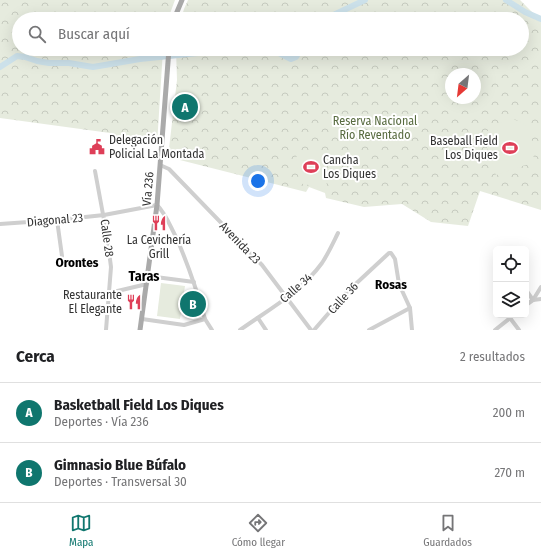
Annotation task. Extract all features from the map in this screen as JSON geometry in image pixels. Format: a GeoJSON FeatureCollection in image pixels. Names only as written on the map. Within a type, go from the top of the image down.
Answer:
{"type":"FeatureCollection","features":[{"type":"Feature","properties":{"kind":"main road"},"geometry":{"type":"LineString","coordinates":[[177,12],[182,0]]}},
{"type":"Feature","properties":{"kind":"main road","name":"Vía 236"},"geometry":{"type":"LineString","coordinates":[[140,330],[157,205],[169,56]]}},
{"type":"Feature","properties":{"kind":"street","name":"Avenida 23"},"geometry":{"type":"LineString","coordinates":[[160,164],[169,169],[262,265],[286,298],[313,330]]}},
{"type":"Feature","properties":{"kind":"street","name":"Calle 28"},"geometry":{"type":"LineString","coordinates":[[95,171],[104,215],[111,267],[106,330]]}},
{"type":"Feature","properties":{"kind":"street","name":"Diagonal 23"},"geometry":{"type":"LineString","coordinates":[[0,224],[104,215],[157,205]]}},
{"type":"Feature","properties":{"kind":"street"},"geometry":{"type":"LineString","coordinates":[[157,205],[162,210],[169,224],[194,282],[205,319],[212,330]]}},
{"type":"Feature","properties":{"kind":"street"},"geometry":{"type":"LineString","coordinates":[[57,220],[62,256]]}},
{"type":"Feature","properties":{"kind":"street","name":"Calle 34"},"geometry":{"type":"LineString","coordinates":[[240,330],[286,298],[303,284],[322,263],[338,234]]}},
{"type":"Feature","properties":{"kind":"street","name":"Calle 36"},"geometry":{"type":"LineString","coordinates":[[313,330],[347,292],[389,253],[391,253],[395,259],[399,284],[410,308]]}},
{"type":"Feature","properties":{"kind":"street"},"geometry":{"type":"LineString","coordinates":[[148,276],[194,282]]}},
{"type":"Feature","properties":{"kind":"street"},"geometry":{"type":"LineString","coordinates":[[109,293],[146,284]]}},
{"type":"Feature","properties":{"kind":"street"},"geometry":{"type":"LineString","coordinates":[[534,300],[541,287]]}},
{"type":"Feature","properties":{"kind":"street"},"geometry":{"type":"LineString","coordinates":[[529,294],[534,300]]}},
{"type":"Feature","properties":{"kind":"street"},"geometry":{"type":"LineString","coordinates":[[529,303],[534,300],[541,299]]}},
{"type":"Feature","properties":{"kind":"street"},"geometry":{"type":"LineString","coordinates":[[369,330],[410,308],[412,330]]}},
{"type":"Feature","properties":{"kind":"street"},"geometry":{"type":"LineString","coordinates":[[258,318],[266,330]]}},
{"type":"Feature","properties":{"kind":"street"},"geometry":{"type":"LineString","coordinates":[[495,330],[510,318],[519,330]]}},
{"type":"Feature","properties":{"kind":"street"},"geometry":{"type":"LineString","coordinates":[[142,319],[184,325],[205,319]]}},
{"type":"Feature","properties":{"kind":"green space"},"geometry":{"type":"Polygon","coordinates":[[[0,0],[175,0],[171,12],[12,12],[12,56],[163,56],[157,145],[109,140],[110,133],[0,118],[0,0]]]}},
{"type":"Feature","properties":{"kind":"green space","name":"Reserva Nacional Río Reventado"},"geometry":{"type":"Polygon","coordinates":[[[188,0],[520,0],[541,21],[541,210],[480,191],[468,226],[431,222],[402,204],[364,207],[326,198],[325,193],[309,187],[306,192],[168,157],[177,80],[176,56],[529,56],[529,12],[183,12],[188,0]]]}},
{"type":"Feature","properties":{"kind":"green space","name":"Baseball Field Los Diques"},"geometry":{"type":"Polygon","coordinates":[[[506,119],[515,120],[526,127],[533,145],[534,162],[496,175],[483,136],[486,132],[506,119]]]}},
{"type":"Feature","properties":{"kind":"green space","name":"Cancha Los Diques"},"geometry":{"type":"Polygon","coordinates":[[[324,150],[327,189],[299,183],[296,151],[324,150]]]}},
{"type":"Feature","properties":{"kind":"green space"},"geometry":{"type":"Polygon","coordinates":[[[161,283],[185,286],[180,319],[157,316],[161,283]]]}},
{"type":"Feature","properties":{"kind":"waterway"},"geometry":{"type":"LineString","coordinates":[[340,12],[365,0]]}},
{"type":"Feature","properties":{"kind":"waterway"},"geometry":{"type":"LineString","coordinates":[[506,0],[525,12]]}},
{"type":"Feature","properties":{"kind":"waterway"},"geometry":{"type":"LineString","coordinates":[[529,14],[541,19]]}},
{"type":"Feature","properties":{"kind":"waterway"},"geometry":{"type":"LineString","coordinates":[[0,67],[17,56]]}},
{"type":"Feature","properties":{"kind":"waterway"},"geometry":{"type":"LineString","coordinates":[[17,56],[49,63],[69,63],[93,67],[169,56]]}},
{"type":"Feature","properties":{"kind":"waterway"},"geometry":{"type":"LineString","coordinates":[[285,56],[291,59],[297,56]]}},
{"type":"Feature","properties":{"kind":"place","name":"Basketball Field Los Diques"},"geometry":{"type":"Point","coordinates":[185,107]}},
{"type":"Feature","properties":{"kind":"place","name":"Delegación Policial La Montada"},"geometry":{"type":"Point","coordinates":[97,147]}},
{"type":"Feature","properties":{"kind":"place","name":"Baseball Field Los Diques"},"geometry":{"type":"Point","coordinates":[510,148]}},
{"type":"Feature","properties":{"kind":"place","name":"Cancha Los Diques"},"geometry":{"type":"Point","coordinates":[311,167]}},
{"type":"Feature","properties":{"kind":"place","name":"La Cevichería Grill"},"geometry":{"type":"Point","coordinates":[159,223]}},
{"type":"Feature","properties":{"kind":"place","name":"Restaurante El Elegante"},"geometry":{"type":"Point","coordinates":[134,302]}},
{"type":"Feature","properties":{"kind":"place","name":"Gimnasio Blue Búfalo"},"geometry":{"type":"Point","coordinates":[193,304]}},
{"type":"Feature","properties":{"kind":"district","name":"Orontes"},"geometry":{"type":"Point","coordinates":[77,262]}},
{"type":"Feature","properties":{"kind":"district","name":"Taras"},"geometry":{"type":"Point","coordinates":[144,276]}},
{"type":"Feature","properties":{"kind":"district","name":"Rosas"},"geometry":{"type":"Point","coordinates":[391,284]}}]}
